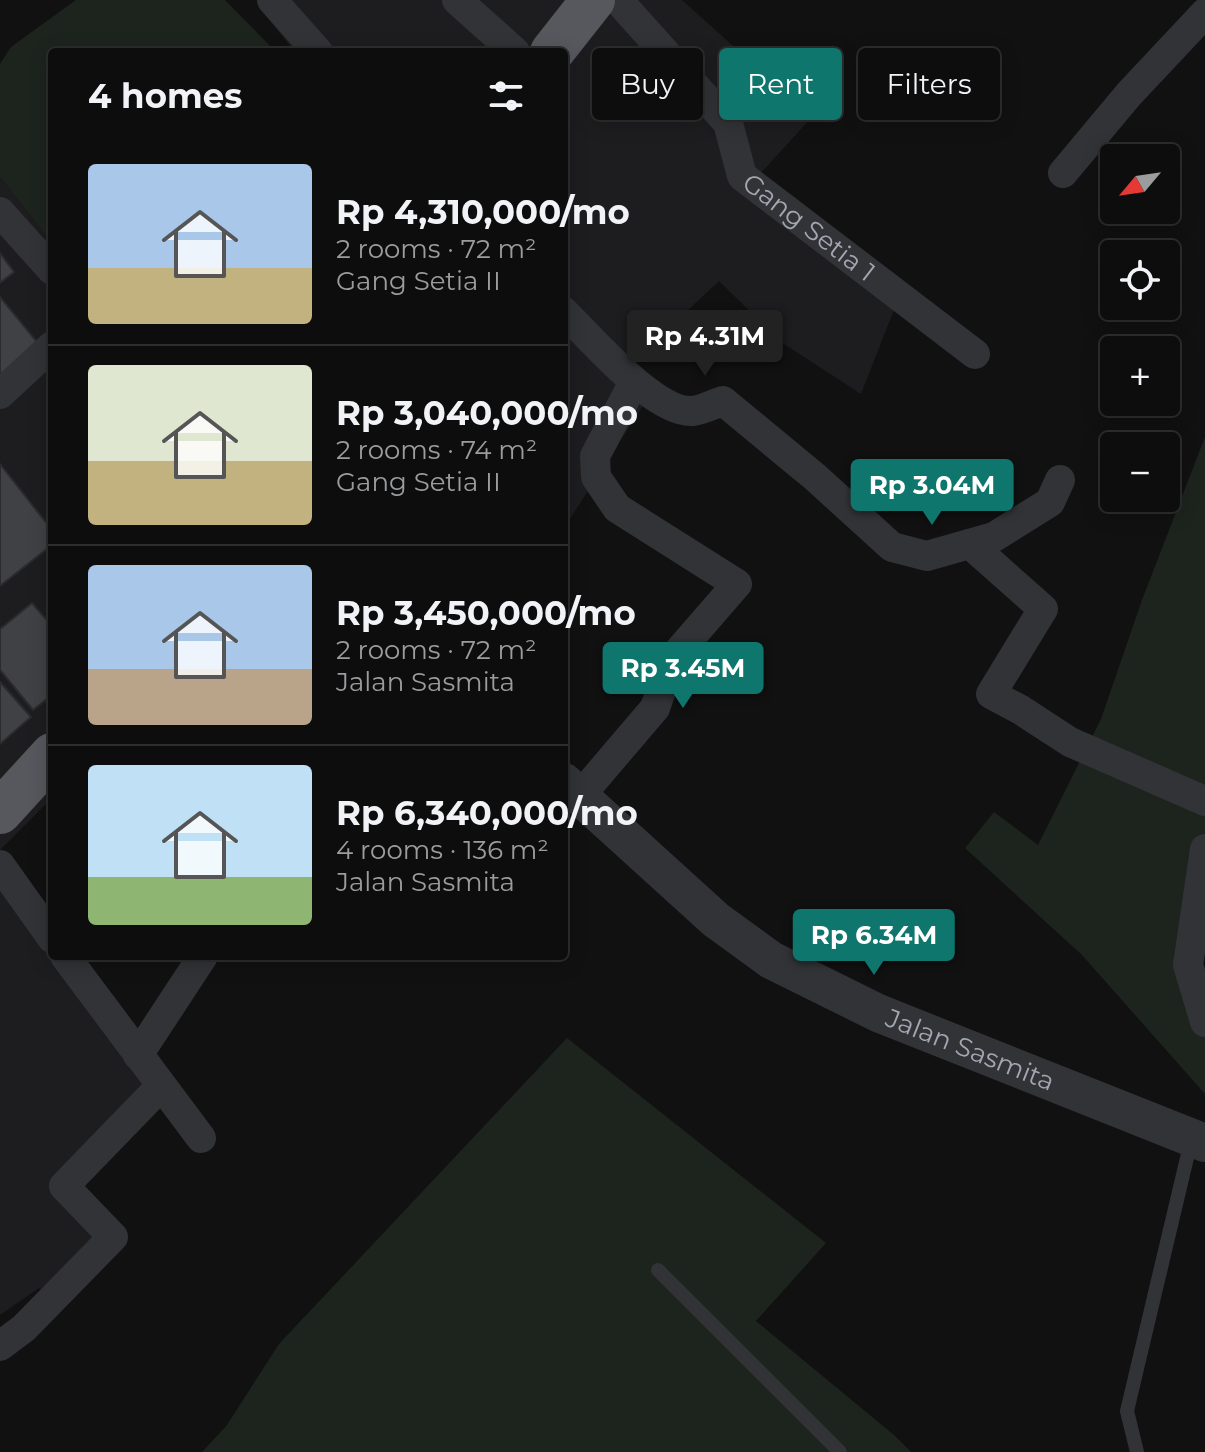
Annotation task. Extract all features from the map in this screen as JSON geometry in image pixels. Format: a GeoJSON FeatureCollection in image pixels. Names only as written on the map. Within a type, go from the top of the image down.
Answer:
{"type":"FeatureCollection","features":[{"type":"Feature","properties":{"kind":"highway"},"geometry":{"type":"LineString","coordinates":[[555,48],[593,0]]}},
{"type":"Feature","properties":{"kind":"highway"},"geometry":{"type":"LineString","coordinates":[[0,812],[48,759]]}},
{"type":"Feature","properties":{"kind":"street"},"geometry":{"type":"LineString","coordinates":[[272,0],[314,48]]}},
{"type":"Feature","properties":{"kind":"street"},"geometry":{"type":"LineString","coordinates":[[457,0],[511,48]]}},
{"type":"Feature","properties":{"kind":"street","name":"Gang Setia 1"},"geometry":{"type":"LineString","coordinates":[[618,0],[728,123],[742,176],[975,354]]}},
{"type":"Feature","properties":{"kind":"street"},"geometry":{"type":"LineString","coordinates":[[1063,173],[1129,94],[1205,13]]}},
{"type":"Feature","properties":{"kind":"street"},"geometry":{"type":"LineString","coordinates":[[0,212],[48,266]]}},
{"type":"Feature","properties":{"kind":"street"},"geometry":{"type":"LineString","coordinates":[[568,316],[634,382],[665,404],[691,411],[723,401],[815,477],[892,547],[927,556],[994,537],[1050,502],[1060,480]]}},
{"type":"Feature","properties":{"kind":"street"},"geometry":{"type":"LineString","coordinates":[[0,394],[48,350]]}},
{"type":"Feature","properties":{"kind":"street"},"geometry":{"type":"LineString","coordinates":[[572,789],[655,708],[672,659],[737,584],[617,508],[596,477],[595,456],[634,382]]}},
{"type":"Feature","properties":{"kind":"street"},"geometry":{"type":"LineString","coordinates":[[971,545],[1043,609],[991,694],[1070,742],[1205,801]]}},
{"type":"Feature","properties":{"kind":"street","name":"Jalan Sasmita"},"geometry":{"type":"LineString","coordinates":[[572,789],[716,920],[771,960],[878,1013],[1201,1142]]}},
{"type":"Feature","properties":{"kind":"street"},"geometry":{"type":"LineString","coordinates":[[1205,849],[1188,965],[1205,1022]]}},
{"type":"Feature","properties":{"kind":"street"},"geometry":{"type":"LineString","coordinates":[[0,865],[48,932]]}},
{"type":"Feature","properties":{"kind":"street"},"geometry":{"type":"LineString","coordinates":[[68,960],[201,1138]]}},
{"type":"Feature","properties":{"kind":"street"},"geometry":{"type":"LineString","coordinates":[[138,1055],[200,960]]}},
{"type":"Feature","properties":{"kind":"street"},"geometry":{"type":"LineString","coordinates":[[0,1346],[24,1328],[113,1237],[64,1186],[161,1086]]}},
{"type":"Feature","properties":{"kind":"lane"},"geometry":{"type":"LineString","coordinates":[[1137,1452],[1127,1411],[1201,1142]]}},
{"type":"Feature","properties":{"kind":"lane"},"geometry":{"type":"LineString","coordinates":[[658,1270],[840,1452]]}},
{"type":"Feature","properties":{"kind":"shaded area"},"geometry":{"type":"Polygon","coordinates":[[[76,0],[225,0],[272,48],[48,48],[48,238],[0,177],[0,64],[11,47],[76,0]]]}},
{"type":"Feature","properties":{"kind":"shaded area"},"geometry":{"type":"Polygon","coordinates":[[[269,0],[682,0],[735,48],[719,48],[719,120],[809,120],[750,185],[899,297],[861,394],[781,342],[719,281],[629,366],[657,384],[568,522],[568,48],[292,48],[260,8],[269,0]]]}},
{"type":"Feature","properties":{"kind":"shaded area"},"geometry":{"type":"Polygon","coordinates":[[[0,177],[48,238],[48,802],[0,850],[0,177]]]}},
{"type":"Feature","properties":{"kind":"shaded area"},"geometry":{"type":"Polygon","coordinates":[[[1205,437],[1205,869],[1194,958],[1205,992],[1205,1094],[1082,955],[965,848],[994,812],[1038,845],[1101,719],[1142,600],[1176,512],[1180,512],[1180,502],[1205,437]]]}},
{"type":"Feature","properties":{"kind":"shaded area"},"geometry":{"type":"Polygon","coordinates":[[[0,872],[48,937],[48,960],[65,960],[158,1085],[55,1177],[106,1236],[57,1301],[39,1288],[0,1315],[0,872]]]}},
{"type":"Feature","properties":{"kind":"shaded area"},"geometry":{"type":"Polygon","coordinates":[[[567,1038],[826,1243],[756,1321],[911,1452],[202,1452],[227,1425],[279,1344],[567,1038]]]}},
{"type":"Feature","properties":{"kind":"building"},"geometry":{"type":"Polygon","coordinates":[[[0,253],[14,272],[0,283],[0,253]]]}},
{"type":"Feature","properties":{"kind":"building"},"geometry":{"type":"Polygon","coordinates":[[[0,297],[42,348],[0,383],[0,297]]]}},
{"type":"Feature","properties":{"kind":"building"},"geometry":{"type":"Polygon","coordinates":[[[0,464],[48,525],[48,548],[0,586],[0,464]]]}},
{"type":"Feature","properties":{"kind":"building"},"geometry":{"type":"Polygon","coordinates":[[[32,603],[48,621],[48,698],[33,710],[0,670],[0,629],[32,603]]]}},
{"type":"Feature","properties":{"kind":"building"},"geometry":{"type":"Polygon","coordinates":[[[0,682],[31,717],[0,744],[0,682]]]}}]}
